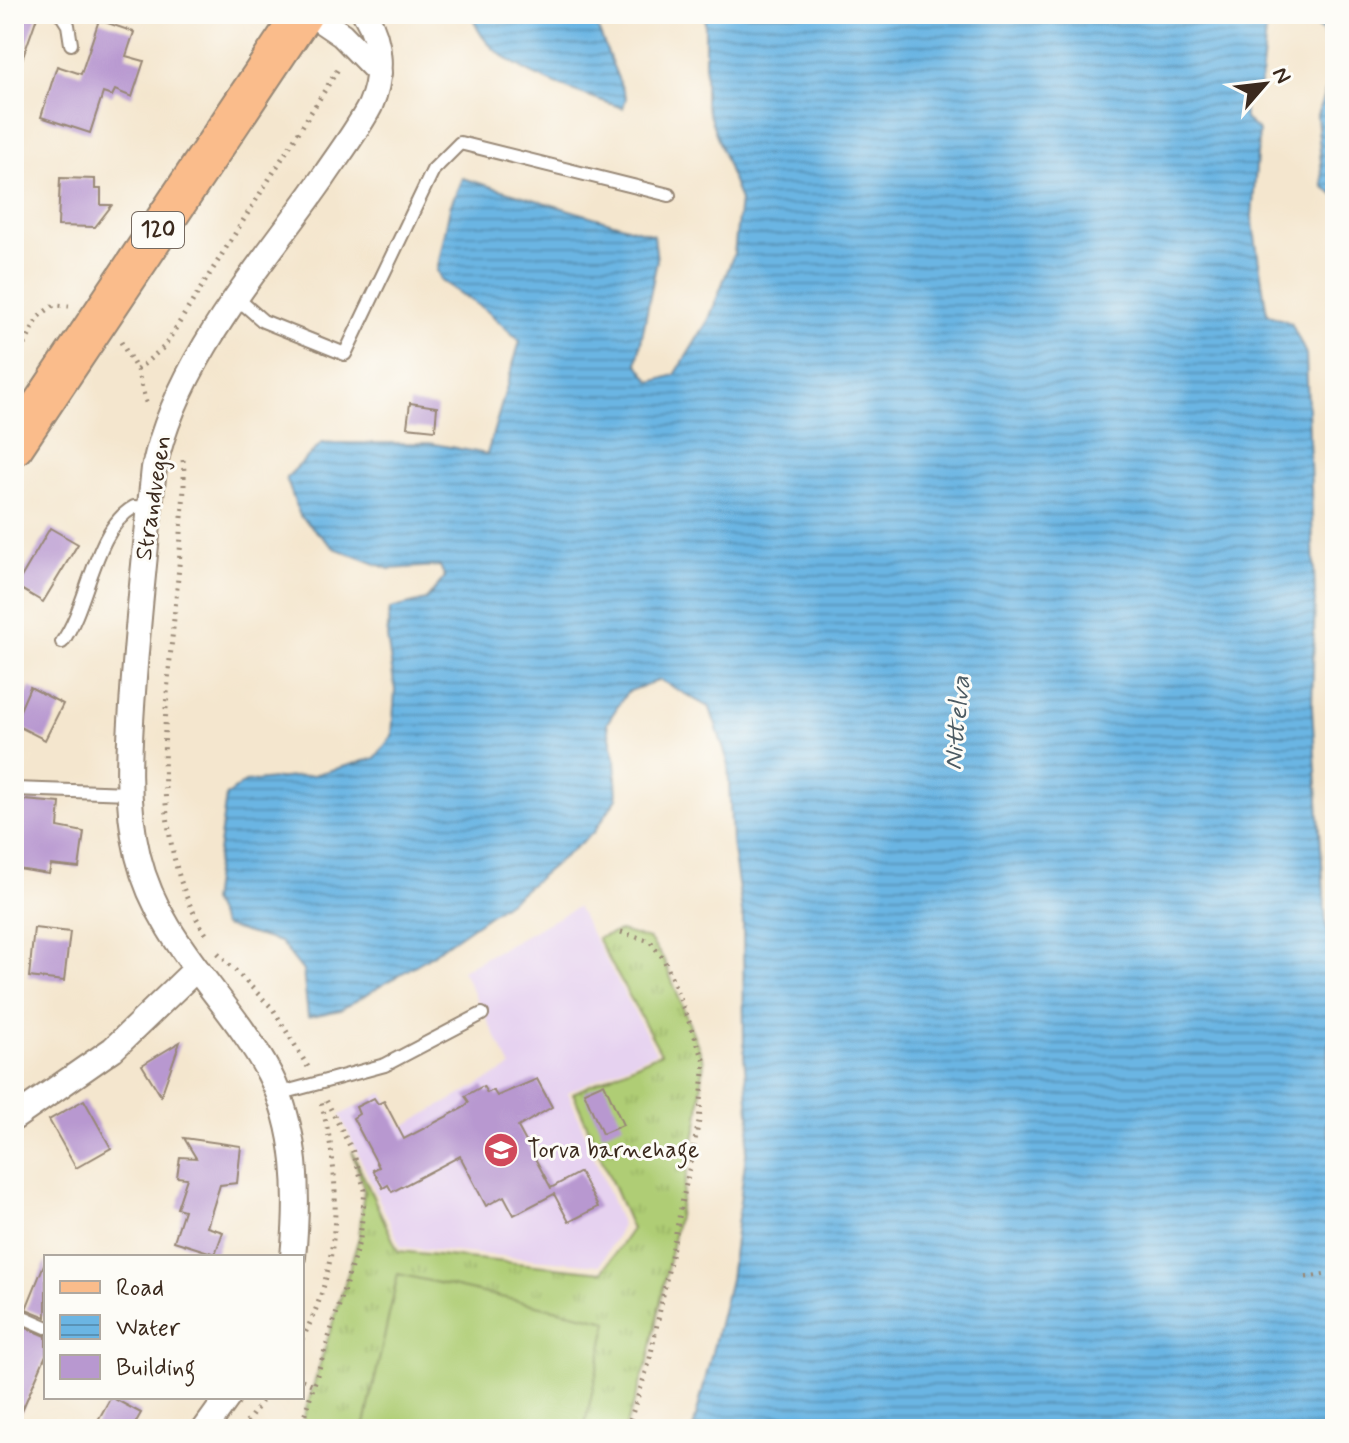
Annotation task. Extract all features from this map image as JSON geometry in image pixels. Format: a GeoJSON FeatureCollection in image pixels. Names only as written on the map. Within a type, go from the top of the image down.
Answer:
{"type":"FeatureCollection","features":[{"type":"Feature","properties":{"kind":"main road","name":"120"},"geometry":{"type":"LineString","coordinates":[[14,446],[303,14]]}},
{"type":"Feature","properties":{"kind":"street"},"geometry":{"type":"LineString","coordinates":[[311,14],[342,35],[379,73]]}},
{"type":"Feature","properties":{"kind":"street","name":"Strandvegen"},"geometry":{"type":"LineString","coordinates":[[293,1255],[296,1176],[291,1137],[278,1094],[256,1052],[164,923],[149,892],[138,856],[130,793],[135,656],[150,508],[164,429],[189,374],[363,120],[376,93],[379,73],[378,40],[365,14]]}},
{"type":"Feature","properties":{"kind":"street"},"geometry":{"type":"LineString","coordinates":[[14,1118],[113,1049],[195,970]]}},
{"type":"Feature","properties":{"kind":"street"},"geometry":{"type":"LineString","coordinates":[[205,1429],[227,1399]]}},
{"type":"Feature","properties":{"kind":"lane"},"geometry":{"type":"LineString","coordinates":[[61,14],[68,25],[71,44]]}},
{"type":"Feature","properties":{"kind":"lane"},"geometry":{"type":"LineString","coordinates":[[238,299],[263,321],[345,354],[433,170],[460,143],[669,195]]}},
{"type":"Feature","properties":{"kind":"lane"},"geometry":{"type":"LineString","coordinates":[[62,642],[75,625],[115,522],[134,507],[150,508]]}},
{"type":"Feature","properties":{"kind":"lane"},"geometry":{"type":"LineString","coordinates":[[14,789],[130,793]]}},
{"type":"Feature","properties":{"kind":"lane"},"geometry":{"type":"LineString","coordinates":[[278,1094],[385,1065],[482,1014]]}},
{"type":"Feature","properties":{"kind":"lane"},"geometry":{"type":"LineString","coordinates":[[14,1313],[44,1326]]}},
{"type":"Feature","properties":{"kind":"path"},"geometry":{"type":"LineString","coordinates":[[137,370],[164,347],[343,61]]}},
{"type":"Feature","properties":{"kind":"path"},"geometry":{"type":"LineString","coordinates":[[14,366],[39,316],[54,305],[69,306]]}},
{"type":"Feature","properties":{"kind":"path"},"geometry":{"type":"LineString","coordinates":[[115,337],[126,348],[137,370],[147,406],[181,453],[184,466],[179,582],[164,741],[165,788],[176,855],[203,930],[217,951],[273,1009],[353,1152],[365,1190],[360,1239],[300,1429]]}},
{"type":"Feature","properties":{"kind":"path"},"geometry":{"type":"LineString","coordinates":[[621,932],[650,941],[664,959],[705,1062],[699,1121],[649,1363],[627,1429]]}},
{"type":"Feature","properties":{"kind":"path"},"geometry":{"type":"LineString","coordinates":[[304,1335],[322,1296],[333,1238],[334,1160],[316,1082]]}},
{"type":"Feature","properties":{"kind":"path"},"geometry":{"type":"LineString","coordinates":[[1306,1277],[1335,1273]]}},
{"type":"Feature","properties":{"kind":"path"},"geometry":{"type":"LineString","coordinates":[[304,1381],[314,1385]]}},
{"type":"Feature","properties":{"kind":"path"},"geometry":{"type":"LineString","coordinates":[[242,1429],[264,1399]]}},
{"type":"Feature","properties":{"kind":"shaded area"},"geometry":{"type":"Polygon","coordinates":[[[577,907],[656,1052],[568,1092],[622,1226],[600,1265],[401,1247],[340,1115],[383,1093],[402,1127],[511,1067],[462,970],[577,907]]]}},
{"type":"Feature","properties":{"kind":"green space"},"geometry":{"type":"Polygon","coordinates":[[[620,931],[649,939],[663,958],[704,1061],[698,1120],[648,1361],[625,1429],[300,1429],[359,1237],[364,1189],[352,1151],[398,1251],[602,1272],[632,1229],[573,1093],[661,1053],[597,938],[620,931]]]}},
{"type":"Feature","properties":{"kind":"green space"},"geometry":{"type":"Polygon","coordinates":[[[398,1274],[608,1321],[584,1429],[364,1429],[398,1274]]]}},
{"type":"Feature","properties":{"kind":"water"},"geometry":{"type":"Polygon","coordinates":[[[473,14],[592,14],[626,98],[623,108],[559,85],[512,63],[493,49],[480,32],[473,14]]]}},
{"type":"Feature","properties":{"kind":"water","name":"Nittelva"},"geometry":{"type":"Polygon","coordinates":[[[705,14],[1335,14],[1335,196],[1323,186],[1317,115],[1332,73],[1323,31],[1310,23],[1277,16],[1266,31],[1260,88],[1244,100],[1245,119],[1259,131],[1252,217],[1267,314],[1291,323],[1306,354],[1315,596],[1312,708],[1326,923],[1335,979],[1335,1016],[1328,1048],[1327,1129],[1335,1150],[1335,1429],[693,1429],[730,1279],[750,1123],[744,1055],[743,918],[732,843],[728,762],[710,708],[660,680],[627,692],[607,723],[615,759],[617,798],[594,832],[515,897],[426,959],[340,1010],[308,1017],[303,971],[280,942],[223,926],[211,901],[226,796],[245,782],[313,775],[375,758],[392,736],[395,690],[387,637],[390,609],[426,600],[445,577],[440,566],[389,569],[334,548],[300,516],[286,478],[322,443],[429,443],[487,454],[520,341],[488,312],[442,281],[437,271],[450,207],[462,178],[654,235],[657,260],[637,363],[651,382],[675,375],[709,319],[734,253],[740,201],[705,103],[705,14]]]}},
{"type":"Feature","properties":{"kind":"building"},"geometry":{"type":"Polygon","coordinates":[[[14,14],[38,14],[17,74],[14,74],[14,14]]]}},
{"type":"Feature","properties":{"kind":"building"},"geometry":{"type":"Polygon","coordinates":[[[99,20],[134,32],[126,56],[144,61],[132,97],[115,90],[112,96],[103,93],[90,133],[41,117],[57,66],[81,74],[99,20]]]}},
{"type":"Feature","properties":{"kind":"building"},"geometry":{"type":"Polygon","coordinates":[[[60,178],[95,179],[95,189],[101,189],[101,205],[112,205],[95,227],[58,226],[60,178]]]}},
{"type":"Feature","properties":{"kind":"building"},"geometry":{"type":"Polygon","coordinates":[[[410,403],[437,407],[435,430],[407,427],[410,403]]]}},
{"type":"Feature","properties":{"kind":"building"},"geometry":{"type":"Polygon","coordinates":[[[50,528],[78,544],[43,602],[16,586],[50,528]]]}},
{"type":"Feature","properties":{"kind":"building"},"geometry":{"type":"Polygon","coordinates":[[[30,687],[63,704],[45,740],[14,724],[30,687]]]}},
{"type":"Feature","properties":{"kind":"building"},"geometry":{"type":"Polygon","coordinates":[[[24,800],[60,803],[58,827],[84,832],[79,868],[51,865],[49,874],[18,869],[24,800]]]}},
{"type":"Feature","properties":{"kind":"building"},"geometry":{"type":"Polygon","coordinates":[[[34,928],[70,932],[64,981],[29,977],[34,928]]]}},
{"type":"Feature","properties":{"kind":"building"},"geometry":{"type":"Polygon","coordinates":[[[180,1042],[161,1096],[142,1065],[180,1042]]]}},
{"type":"Feature","properties":{"kind":"building"},"geometry":{"type":"Polygon","coordinates":[[[537,1079],[552,1107],[518,1127],[551,1188],[580,1172],[598,1207],[569,1222],[554,1194],[514,1215],[504,1196],[486,1206],[460,1156],[392,1192],[388,1185],[383,1188],[373,1170],[379,1167],[353,1118],[359,1114],[356,1107],[374,1098],[378,1104],[384,1101],[404,1139],[463,1108],[469,1102],[465,1096],[483,1086],[487,1093],[493,1090],[497,1096],[537,1079]]]}},
{"type":"Feature","properties":{"kind":"building"},"geometry":{"type":"Polygon","coordinates":[[[604,1083],[623,1125],[602,1134],[584,1092],[604,1083]]]}},
{"type":"Feature","properties":{"kind":"building"},"geometry":{"type":"Polygon","coordinates":[[[84,1100],[111,1148],[76,1168],[49,1120],[84,1100]]]}},
{"type":"Feature","properties":{"kind":"building"},"geometry":{"type":"Polygon","coordinates":[[[184,1138],[241,1146],[237,1183],[220,1185],[207,1227],[223,1232],[215,1254],[174,1241],[184,1210],[177,1208],[187,1178],[177,1177],[180,1157],[196,1158],[184,1138]]]}},
{"type":"Feature","properties":{"kind":"building"},"geometry":{"type":"Polygon","coordinates":[[[44,1264],[44,1316],[26,1309],[44,1264]]]}},
{"type":"Feature","properties":{"kind":"building"},"geometry":{"type":"Polygon","coordinates":[[[20,1325],[44,1335],[44,1360],[14,1429],[14,1339],[20,1325]]]}},
{"type":"Feature","properties":{"kind":"building"},"geometry":{"type":"Polygon","coordinates":[[[110,1399],[141,1413],[132,1429],[93,1429],[110,1399]]]}},
{"type":"Feature","properties":{"kind":"place","name":"Torva barnehage"},"geometry":{"type":"Point","coordinates":[501,1150]}}]}
